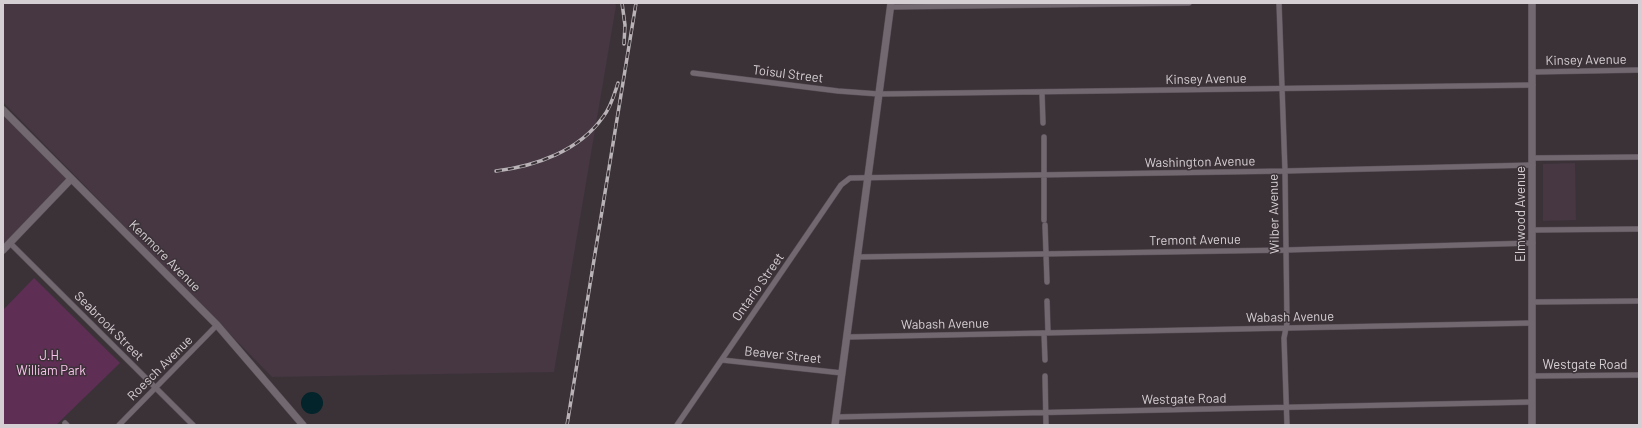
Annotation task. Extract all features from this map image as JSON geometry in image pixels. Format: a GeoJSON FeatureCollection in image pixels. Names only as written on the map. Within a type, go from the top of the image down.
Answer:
{"type":"FeatureCollection","features":[{"type":"Feature","properties":{"kind":"street"},"geometry":{"type":"LineString","coordinates":[[835,425],[891,5],[1189,3]]}},
{"type":"Feature","properties":{"kind":"street","name":"Wilber Avenue"},"geometry":{"type":"LineString","coordinates":[[1279,3],[1285,171],[1286,329],[1284,338],[1287,425]]}},
{"type":"Feature","properties":{"kind":"street","name":"Elmwood Avenue"},"geometry":{"type":"LineString","coordinates":[[1532,3],[1532,425]]}},
{"type":"Feature","properties":{"kind":"street","name":"Kinsey Avenue"},"geometry":{"type":"LineString","coordinates":[[1533,72],[1639,70]]}},
{"type":"Feature","properties":{"kind":"street","name":"Toisul Street"},"geometry":{"type":"LineString","coordinates":[[694,73],[838,91],[879,94]]}},
{"type":"Feature","properties":{"kind":"street","name":"Kinsey Avenue"},"geometry":{"type":"LineString","coordinates":[[879,94],[1042,93],[1533,85]]}},
{"type":"Feature","properties":{"kind":"street"},"geometry":{"type":"LineString","coordinates":[[1042,93],[1042,123]]}},
{"type":"Feature","properties":{"kind":"street","name":"Kenmore Avenue"},"geometry":{"type":"LineString","coordinates":[[3,110],[218,326],[303,425]]}},
{"type":"Feature","properties":{"kind":"street"},"geometry":{"type":"LineString","coordinates":[[1044,137],[1044,222],[1047,282]]}},
{"type":"Feature","properties":{"kind":"street","name":"Washington Avenue"},"geometry":{"type":"LineString","coordinates":[[868,179],[1285,171],[1639,157]]}},
{"type":"Feature","properties":{"kind":"street","name":"Ontario Street"},"geometry":{"type":"LineString","coordinates":[[677,425],[841,185],[850,178],[868,179]]}},
{"type":"Feature","properties":{"kind":"street"},"geometry":{"type":"LineString","coordinates":[[3,250],[71,179]]}},
{"type":"Feature","properties":{"kind":"street"},"geometry":{"type":"LineString","coordinates":[[1532,230],[1639,229]]}},
{"type":"Feature","properties":{"kind":"street","name":"Seabrook Street"},"geometry":{"type":"LineString","coordinates":[[10,243],[194,425]]}},
{"type":"Feature","properties":{"kind":"street","name":"Tremont Avenue"},"geometry":{"type":"LineString","coordinates":[[857,257],[1286,250],[1532,243]]}},
{"type":"Feature","properties":{"kind":"street"},"geometry":{"type":"LineString","coordinates":[[1045,360],[1047,301]]}},
{"type":"Feature","properties":{"kind":"street"},"geometry":{"type":"LineString","coordinates":[[1532,302],[1639,301]]}},
{"type":"Feature","properties":{"kind":"street","name":"Wabash Avenue"},"geometry":{"type":"LineString","coordinates":[[847,337],[1532,323]]}},
{"type":"Feature","properties":{"kind":"street","name":"Roesch Avenue"},"geometry":{"type":"LineString","coordinates":[[119,425],[218,326]]}},
{"type":"Feature","properties":{"kind":"street","name":"Beaver Street"},"geometry":{"type":"LineString","coordinates":[[722,360],[842,373]]}},
{"type":"Feature","properties":{"kind":"street","name":"Westgate Road"},"geometry":{"type":"LineString","coordinates":[[1532,376],[1639,375]]}},
{"type":"Feature","properties":{"kind":"street"},"geometry":{"type":"LineString","coordinates":[[1045,376],[1046,425]]}},
{"type":"Feature","properties":{"kind":"street","name":"Westgate Road"},"geometry":{"type":"LineString","coordinates":[[836,417],[1532,402]]}},
{"type":"Feature","properties":{"kind":"shaded area"},"geometry":{"type":"Polygon","coordinates":[[[3,3],[615,3],[616,6],[554,372],[272,377],[3,102],[3,3]]]}},
{"type":"Feature","properties":{"kind":"shaded area"},"geometry":{"type":"Polygon","coordinates":[[[3,115],[71,179],[3,248],[3,115]]]}},
{"type":"Feature","properties":{"kind":"shaded area"},"geometry":{"type":"Polygon","coordinates":[[[1575,163],[1576,220],[1543,221],[1543,164],[1575,163]]]}},
{"type":"Feature","properties":{"kind":"green space","name":"J.H. William Park"},"geometry":{"type":"Polygon","coordinates":[[[34,278],[120,363],[56,425],[3,425],[3,310],[34,278]]]}},
{"type":"Feature","properties":{"kind":"water"},"geometry":{"type":"Polygon","coordinates":[[[312,392],[320,395],[323,403],[320,411],[312,414],[304,411],[301,403],[304,395],[312,392]]]}},
{"type":"Feature","properties":{"kind":"railway"},"geometry":{"type":"LineString","coordinates":[[622,3],[625,25],[624,44]]}},
{"type":"Feature","properties":{"kind":"railway"},"geometry":{"type":"LineString","coordinates":[[567,425],[636,3]]}},
{"type":"Feature","properties":{"kind":"railway"},"geometry":{"type":"LineString","coordinates":[[496,171],[511,169],[541,161],[556,155],[582,139],[593,129],[606,113],[618,83]]}}]}
